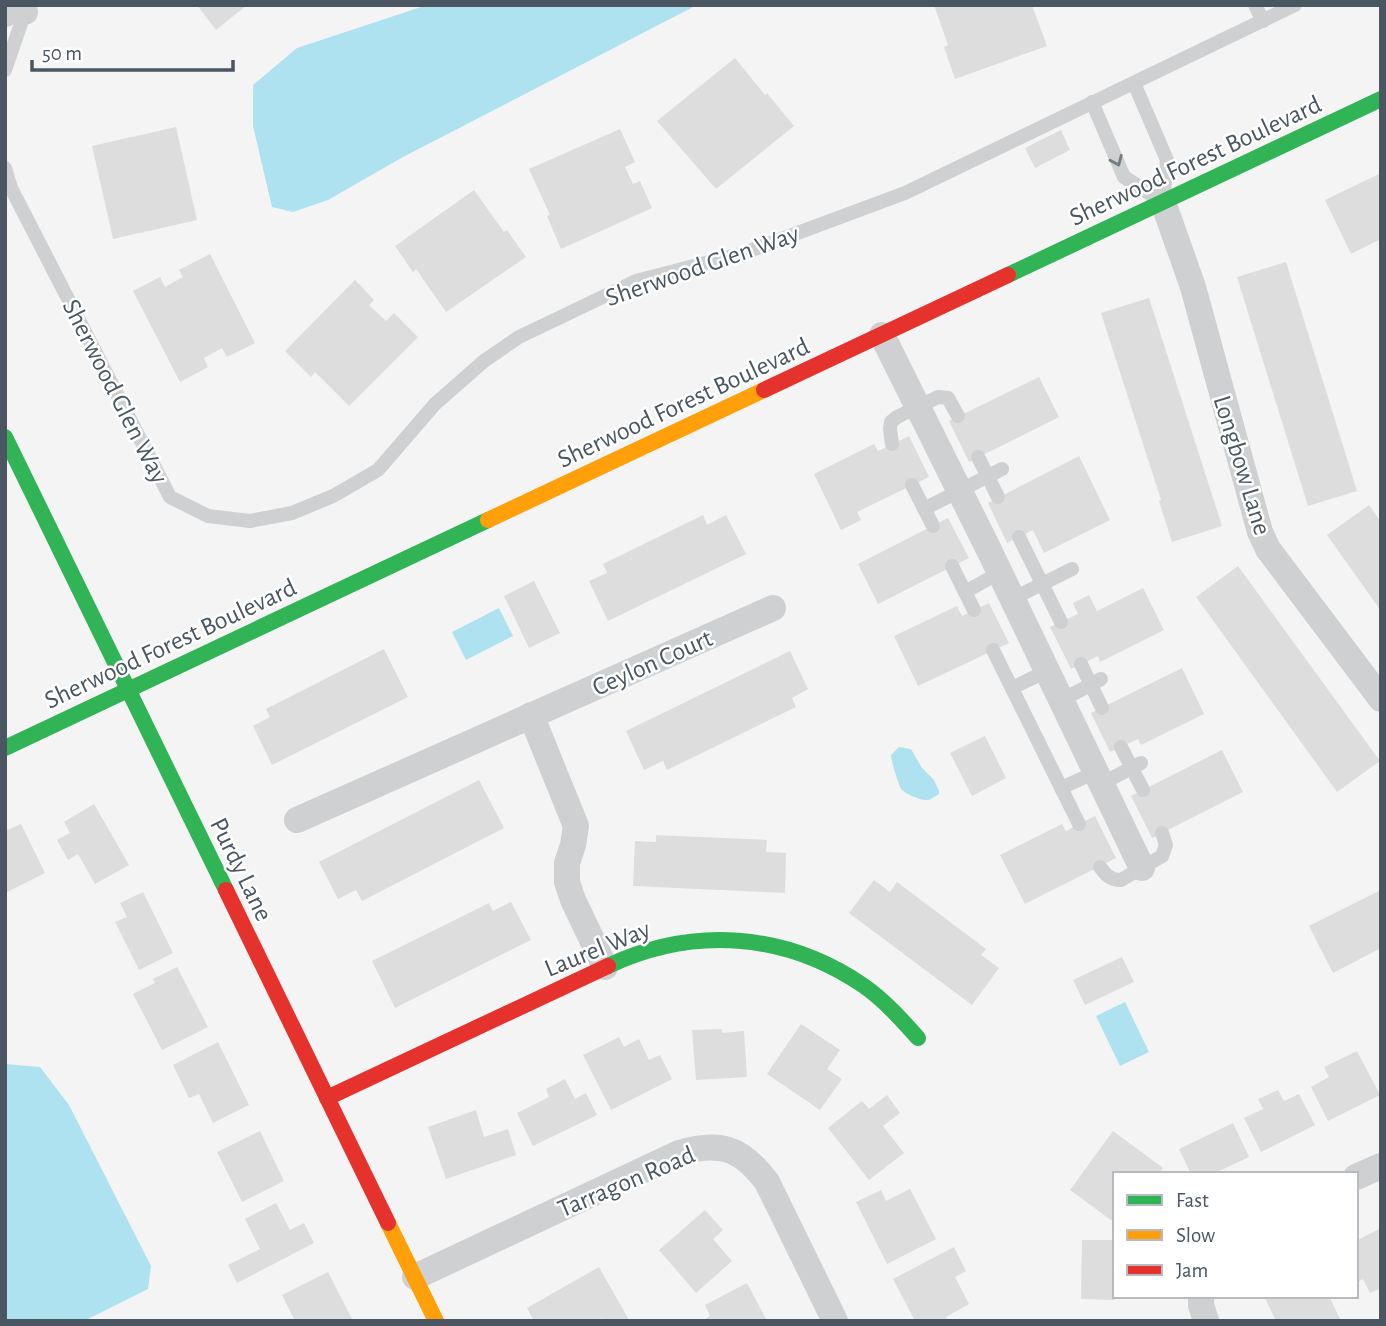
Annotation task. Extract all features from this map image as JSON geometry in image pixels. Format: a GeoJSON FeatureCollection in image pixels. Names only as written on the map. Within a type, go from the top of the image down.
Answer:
{"type":"FeatureCollection","features":[{"type":"Feature","properties":{"kind":"street","name":"Sherwood Forest Boulevard"},"geometry":{"type":"LineString","coordinates":[[5,748],[1381,99]]}},
{"type":"Feature","properties":{"kind":"street","name":"Longbow Lane"},"geometry":{"type":"LineString","coordinates":[[1163,202],[1193,287],[1260,532],[1268,549],[1381,699]]}},
{"type":"Feature","properties":{"kind":"street"},"geometry":{"type":"LineString","coordinates":[[882,335],[1142,868]]}},
{"type":"Feature","properties":{"kind":"street","name":"Purdy Lane"},"geometry":{"type":"LineString","coordinates":[[5,437],[436,1321]]}},
{"type":"Feature","properties":{"kind":"street","name":"Ceylon Court"},"geometry":{"type":"LineString","coordinates":[[297,820],[773,608]]}},
{"type":"Feature","properties":{"kind":"street"},"geometry":{"type":"LineString","coordinates":[[531,715],[576,826],[567,863],[567,882],[605,967]]}},
{"type":"Feature","properties":{"kind":"street","name":"Laurel Way"},"geometry":{"type":"LineString","coordinates":[[327,1098],[605,967],[640,952],[678,943],[737,940],[776,946],[814,958],[865,986],[895,1012],[918,1038]]}},
{"type":"Feature","properties":{"kind":"street","name":"Tarragon Road"},"geometry":{"type":"LineString","coordinates":[[415,1277],[679,1153],[698,1147],[719,1147],[738,1153],[754,1165],[767,1181],[835,1321]]}},
{"type":"Feature","properties":{"kind":"street"},"geometry":{"type":"LineString","coordinates":[[1358,1176],[1381,1166]]}},
{"type":"Feature","properties":{"kind":"street"},"geometry":{"type":"LineString","coordinates":[[1201,1298],[1206,1321]]}},
{"type":"Feature","properties":{"kind":"lane"},"geometry":{"type":"LineString","coordinates":[[1255,5],[1262,21]]}},
{"type":"Feature","properties":{"kind":"lane","name":"Sherwood Glen Way"},"geometry":{"type":"LineString","coordinates":[[5,168],[11,188],[170,496],[208,516],[250,521],[292,513],[333,496],[377,470],[435,404],[484,361],[519,337],[636,281],[744,253],[905,193],[1295,5]]}},
{"type":"Feature","properties":{"kind":"lane"},"geometry":{"type":"LineString","coordinates":[[5,70],[16,9]]}},
{"type":"Feature","properties":{"kind":"lane"},"geometry":{"type":"LineString","coordinates":[[1092,102],[1124,177],[1163,202],[1167,160],[1134,83]]}},
{"type":"Feature","properties":{"kind":"lane"},"geometry":{"type":"LineString","coordinates":[[892,444],[891,422],[938,397],[948,398],[958,416]]}},
{"type":"Feature","properties":{"kind":"lane"},"geometry":{"type":"LineString","coordinates":[[978,457],[998,497]]}},
{"type":"Feature","properties":{"kind":"lane"},"geometry":{"type":"LineString","coordinates":[[924,509],[1002,469]]}},
{"type":"Feature","properties":{"kind":"lane"},"geometry":{"type":"LineString","coordinates":[[912,485],[933,526]]}},
{"type":"Feature","properties":{"kind":"lane"},"geometry":{"type":"LineString","coordinates":[[1019,537],[1061,622]]}},
{"type":"Feature","properties":{"kind":"lane"},"geometry":{"type":"LineString","coordinates":[[952,566],[974,610]]}},
{"type":"Feature","properties":{"kind":"lane"},"geometry":{"type":"LineString","coordinates":[[1012,599],[1072,569]]}},
{"type":"Feature","properties":{"kind":"lane"},"geometry":{"type":"LineString","coordinates":[[965,592],[999,573]]}},
{"type":"Feature","properties":{"kind":"lane"},"geometry":{"type":"LineString","coordinates":[[993,650],[1079,824]]}},
{"type":"Feature","properties":{"kind":"lane"},"geometry":{"type":"LineString","coordinates":[[1081,664],[1096,682],[1102,708]]}},
{"type":"Feature","properties":{"kind":"lane"},"geometry":{"type":"LineString","coordinates":[[1012,688],[1047,671]]}},
{"type":"Feature","properties":{"kind":"lane"},"geometry":{"type":"LineString","coordinates":[[1062,700],[1096,682]]}},
{"type":"Feature","properties":{"kind":"lane"},"geometry":{"type":"LineString","coordinates":[[1121,747],[1136,765],[1143,790]]}},
{"type":"Feature","properties":{"kind":"lane"},"geometry":{"type":"LineString","coordinates":[[1061,788],[1136,765]]}},
{"type":"Feature","properties":{"kind":"lane"},"geometry":{"type":"LineString","coordinates":[[1100,867],[1114,880],[1121,880],[1163,856],[1166,845],[1162,833]]}},
{"type":"Feature","properties":{"kind":"water"},"geometry":{"type":"Polygon","coordinates":[[[427,5],[697,5],[403,157],[328,200],[293,212],[272,207],[253,126],[253,85],[297,48],[427,5]]]}},
{"type":"Feature","properties":{"kind":"water"},"geometry":{"type":"Polygon","coordinates":[[[499,608],[513,636],[466,660],[452,632],[499,608]]]}},
{"type":"Feature","properties":{"kind":"water"},"geometry":{"type":"Polygon","coordinates":[[[899,747],[911,749],[922,768],[934,780],[939,794],[925,800],[901,789],[891,755],[899,747]]]}},
{"type":"Feature","properties":{"kind":"water"},"geometry":{"type":"Polygon","coordinates":[[[1125,1002],[1149,1052],[1120,1066],[1096,1016],[1125,1002]]]}},
{"type":"Feature","properties":{"kind":"water"},"geometry":{"type":"Polygon","coordinates":[[[5,1064],[40,1067],[69,1105],[151,1266],[148,1289],[84,1321],[5,1321],[5,1064]]]}},
{"type":"Feature","properties":{"kind":"building"},"geometry":{"type":"Polygon","coordinates":[[[197,5],[247,5],[216,30],[197,5]]]}},
{"type":"Feature","properties":{"kind":"building"},"geometry":{"type":"Polygon","coordinates":[[[934,5],[1032,5],[1047,46],[955,79],[944,47],[948,45],[934,5]]]}},
{"type":"Feature","properties":{"kind":"building"},"geometry":{"type":"Polygon","coordinates":[[[735,58],[794,126],[716,189],[657,121],[735,58]]]}},
{"type":"Feature","properties":{"kind":"building"},"geometry":{"type":"Polygon","coordinates":[[[176,127],[197,220],[113,239],[92,146],[176,127]]]}},
{"type":"Feature","properties":{"kind":"building"},"geometry":{"type":"Polygon","coordinates":[[[620,129],[635,162],[625,167],[633,184],[640,181],[652,208],[561,249],[547,216],[550,215],[529,169],[620,129]]]}},
{"type":"Feature","properties":{"kind":"building"},"geometry":{"type":"Polygon","coordinates":[[[1061,130],[1070,150],[1035,168],[1025,148],[1061,130]]]}},
{"type":"Feature","properties":{"kind":"building"},"geometry":{"type":"Polygon","coordinates":[[[1381,173],[1381,239],[1351,254],[1325,200],[1381,173]]]}},
{"type":"Feature","properties":{"kind":"building"},"geometry":{"type":"Polygon","coordinates":[[[474,190],[526,257],[446,312],[416,269],[413,272],[395,246],[474,190]]]}},
{"type":"Feature","properties":{"kind":"building"},"geometry":{"type":"Polygon","coordinates":[[[210,254],[255,343],[227,357],[222,348],[204,358],[208,367],[180,382],[133,291],[160,277],[165,287],[183,277],[179,270],[210,254]]]}},
{"type":"Feature","properties":{"kind":"building"},"geometry":{"type":"Polygon","coordinates":[[[1286,262],[1357,491],[1308,506],[1237,277],[1286,262]]]}},
{"type":"Feature","properties":{"kind":"building"},"geometry":{"type":"Polygon","coordinates":[[[355,280],[374,300],[369,305],[386,321],[394,313],[418,337],[349,406],[315,372],[311,377],[285,351],[355,280]]]}},
{"type":"Feature","properties":{"kind":"building"},"geometry":{"type":"Polygon","coordinates":[[[1149,298],[1222,526],[1172,542],[1101,313],[1149,298]]]}},
{"type":"Feature","properties":{"kind":"building"},"geometry":{"type":"Polygon","coordinates":[[[1039,377],[1059,417],[969,462],[949,421],[1039,377]]]}},
{"type":"Feature","properties":{"kind":"building"},"geometry":{"type":"Polygon","coordinates":[[[909,436],[929,477],[857,512],[861,520],[841,530],[814,474],[874,444],[878,451],[909,436]]]}},
{"type":"Feature","properties":{"kind":"building"},"geometry":{"type":"Polygon","coordinates":[[[1079,456],[1110,520],[1044,553],[1033,530],[1007,543],[988,503],[1079,456]]]}},
{"type":"Feature","properties":{"kind":"building"},"geometry":{"type":"Polygon","coordinates":[[[1369,505],[1381,522],[1381,611],[1327,535],[1369,505]]]}},
{"type":"Feature","properties":{"kind":"building"},"geometry":{"type":"Polygon","coordinates":[[[703,515],[707,525],[726,515],[746,554],[608,621],[589,581],[607,573],[603,564],[703,515]]]}},
{"type":"Feature","properties":{"kind":"building"},"geometry":{"type":"Polygon","coordinates":[[[948,518],[969,558],[878,604],[858,564],[948,518]]]}},
{"type":"Feature","properties":{"kind":"building"},"geometry":{"type":"Polygon","coordinates":[[[1238,566],[1380,761],[1337,792],[1196,597],[1238,566]]]}},
{"type":"Feature","properties":{"kind":"building"},"geometry":{"type":"Polygon","coordinates":[[[534,581],[560,633],[529,648],[504,596],[534,581]]]}},
{"type":"Feature","properties":{"kind":"building"},"geometry":{"type":"Polygon","coordinates":[[[1143,588],[1164,630],[1100,662],[1098,656],[1071,669],[1050,627],[1078,614],[1073,603],[1089,595],[1097,611],[1143,588]]]}},
{"type":"Feature","properties":{"kind":"building"},"geometry":{"type":"Polygon","coordinates":[[[989,603],[1009,643],[918,686],[894,636],[957,606],[962,616],[989,603]]]}},
{"type":"Feature","properties":{"kind":"building"},"geometry":{"type":"Polygon","coordinates":[[[384,649],[408,697],[272,765],[253,726],[270,717],[266,709],[384,649]]]}},
{"type":"Feature","properties":{"kind":"building"},"geometry":{"type":"Polygon","coordinates":[[[790,651],[808,689],[792,698],[796,707],[667,770],[663,761],[644,770],[626,731],[790,651]]]}},
{"type":"Feature","properties":{"kind":"building"},"geometry":{"type":"Polygon","coordinates":[[[1182,668],[1204,714],[1141,745],[1138,739],[1110,752],[1091,713],[1182,668]]]}},
{"type":"Feature","properties":{"kind":"building"},"geometry":{"type":"Polygon","coordinates":[[[985,736],[1006,778],[972,796],[950,753],[985,736]]]}},
{"type":"Feature","properties":{"kind":"building"},"geometry":{"type":"Polygon","coordinates":[[[1222,750],[1243,792],[1152,838],[1131,796],[1222,750]]]}},
{"type":"Feature","properties":{"kind":"building"},"geometry":{"type":"Polygon","coordinates":[[[479,780],[504,828],[362,901],[356,890],[338,899],[319,862],[479,780]]]}},
{"type":"Feature","properties":{"kind":"building"},"geometry":{"type":"Polygon","coordinates":[[[94,804],[129,865],[95,884],[78,854],[68,860],[57,840],[70,833],[64,822],[94,804]]]}},
{"type":"Feature","properties":{"kind":"building"},"geometry":{"type":"Polygon","coordinates":[[[1095,816],[1116,858],[1025,904],[1000,855],[1062,824],[1066,831],[1095,816]]]}},
{"type":"Feature","properties":{"kind":"building"},"geometry":{"type":"Polygon","coordinates":[[[21,824],[45,873],[5,893],[5,831],[21,824]]]}},
{"type":"Feature","properties":{"kind":"building"},"geometry":{"type":"Polygon","coordinates":[[[656,835],[767,840],[766,852],[786,853],[785,893],[633,886],[635,841],[656,842],[656,835]]]}},
{"type":"Feature","properties":{"kind":"building"},"geometry":{"type":"Polygon","coordinates":[[[874,880],[890,892],[897,882],[986,949],[981,955],[999,968],[972,1005],[849,913],[874,880]]]}},
{"type":"Feature","properties":{"kind":"building"},"geometry":{"type":"Polygon","coordinates":[[[1381,890],[1381,948],[1333,973],[1309,926],[1381,890]]]}},
{"type":"Feature","properties":{"kind":"building"},"geometry":{"type":"Polygon","coordinates":[[[143,892],[173,953],[139,970],[115,922],[127,917],[120,903],[143,892]]]}},
{"type":"Feature","properties":{"kind":"building"},"geometry":{"type":"Polygon","coordinates":[[[511,902],[531,940],[395,1008],[372,961],[489,903],[493,911],[511,902]]]}},
{"type":"Feature","properties":{"kind":"building"},"geometry":{"type":"Polygon","coordinates":[[[1122,957],[1134,982],[1085,1005],[1073,980],[1122,957]]]}},
{"type":"Feature","properties":{"kind":"building"},"geometry":{"type":"Polygon","coordinates":[[[177,967],[208,1027],[162,1050],[133,994],[155,983],[153,979],[177,967]]]}},
{"type":"Feature","properties":{"kind":"building"},"geometry":{"type":"Polygon","coordinates":[[[801,1024],[840,1050],[827,1069],[842,1079],[820,1110],[767,1074],[801,1024]]]}},
{"type":"Feature","properties":{"kind":"building"},"geometry":{"type":"Polygon","coordinates":[[[722,1029],[722,1033],[744,1031],[747,1077],[696,1080],[692,1030],[722,1029]]]}},
{"type":"Feature","properties":{"kind":"building"},"geometry":{"type":"Polygon","coordinates":[[[619,1037],[624,1047],[639,1039],[649,1060],[660,1055],[672,1079],[611,1110],[583,1055],[619,1037]]]}},
{"type":"Feature","properties":{"kind":"building"},"geometry":{"type":"Polygon","coordinates":[[[218,1042],[249,1105],[213,1123],[199,1094],[189,1098],[173,1065],[218,1042]]]}},
{"type":"Feature","properties":{"kind":"building"},"geometry":{"type":"Polygon","coordinates":[[[1357,1051],[1380,1095],[1328,1121],[1311,1087],[1329,1077],[1324,1067],[1357,1051]]]}},
{"type":"Feature","properties":{"kind":"building"},"geometry":{"type":"Polygon","coordinates":[[[565,1079],[575,1099],[586,1093],[597,1115],[533,1146],[517,1113],[549,1097],[546,1089],[565,1079]]]}},
{"type":"Feature","properties":{"kind":"building"},"geometry":{"type":"Polygon","coordinates":[[[1278,1090],[1284,1101],[1299,1094],[1315,1125],[1261,1152],[1244,1118],[1263,1109],[1258,1099],[1278,1090]]]}},
{"type":"Feature","properties":{"kind":"building"},"geometry":{"type":"Polygon","coordinates":[[[887,1095],[900,1113],[883,1126],[904,1153],[869,1180],[828,1128],[862,1101],[869,1109],[887,1095]]]}},
{"type":"Feature","properties":{"kind":"building"},"geometry":{"type":"Polygon","coordinates":[[[476,1110],[484,1137],[508,1129],[516,1155],[446,1179],[428,1127],[476,1110]]]}},
{"type":"Feature","properties":{"kind":"building"},"geometry":{"type":"Polygon","coordinates":[[[1233,1123],[1249,1157],[1217,1172],[1190,1172],[1179,1149],[1233,1123]]]}},
{"type":"Feature","properties":{"kind":"building"},"geometry":{"type":"Polygon","coordinates":[[[260,1131],[284,1181],[242,1202],[217,1152],[260,1131]]]}},
{"type":"Feature","properties":{"kind":"building"},"geometry":{"type":"Polygon","coordinates":[[[1113,1131],[1163,1168],[1160,1172],[1113,1172],[1113,1222],[1070,1190],[1113,1131]]]}},
{"type":"Feature","properties":{"kind":"building"},"geometry":{"type":"Polygon","coordinates":[[[910,1189],[936,1239],[887,1264],[856,1202],[881,1190],[886,1201],[910,1189]]]}},
{"type":"Feature","properties":{"kind":"building"},"geometry":{"type":"Polygon","coordinates":[[[276,1203],[290,1230],[304,1223],[314,1243],[237,1283],[228,1265],[260,1249],[245,1219],[276,1203]]]}},
{"type":"Feature","properties":{"kind":"building"},"geometry":{"type":"Polygon","coordinates":[[[705,1210],[723,1230],[713,1239],[732,1261],[696,1293],[659,1250],[705,1210]]]}},
{"type":"Feature","properties":{"kind":"building"},"geometry":{"type":"Polygon","coordinates":[[[1381,1228],[1381,1288],[1370,1293],[1363,1279],[1358,1282],[1358,1240],[1381,1228]]]}},
{"type":"Feature","properties":{"kind":"building"},"geometry":{"type":"Polygon","coordinates":[[[1082,1240],[1113,1240],[1114,1300],[1081,1299],[1082,1240]]]}},
{"type":"Feature","properties":{"kind":"building"},"geometry":{"type":"Polygon","coordinates":[[[954,1247],[966,1271],[955,1277],[969,1304],[946,1317],[948,1321],[915,1321],[893,1279],[954,1247]]]}},
{"type":"Feature","properties":{"kind":"building"},"geometry":{"type":"Polygon","coordinates":[[[599,1267],[629,1320],[604,1321],[602,1318],[597,1321],[534,1321],[527,1308],[599,1267]]]}},
{"type":"Feature","properties":{"kind":"building"},"geometry":{"type":"Polygon","coordinates":[[[328,1272],[353,1321],[295,1321],[282,1295],[328,1272]]]}},
{"type":"Feature","properties":{"kind":"building"},"geometry":{"type":"Polygon","coordinates":[[[747,1283],[767,1321],[702,1321],[710,1316],[705,1305],[747,1283]]]}},
{"type":"Feature","properties":{"kind":"building"},"geometry":{"type":"Polygon","coordinates":[[[1265,1298],[1330,1298],[1341,1321],[1276,1321],[1265,1298]]]}},
{"type":"Feature","properties":{"kind":"traffic: fast"},"geometry":{"type":"LineString","coordinates":[[1008,275],[1381,99]]}},
{"type":"Feature","properties":{"kind":"traffic: fast"},"geometry":{"type":"LineString","coordinates":[[5,437],[226,890]]}},
{"type":"Feature","properties":{"kind":"traffic: fast"},"geometry":{"type":"LineString","coordinates":[[5,748],[488,520]]}},
{"type":"Feature","properties":{"kind":"traffic: fast"},"geometry":{"type":"LineString","coordinates":[[608,966],[640,953],[673,945],[706,941],[771,945],[803,954],[864,986],[918,1038]]}},
{"type":"Feature","properties":{"kind":"traffic: slow"},"geometry":{"type":"LineString","coordinates":[[488,520],[764,390]]}},
{"type":"Feature","properties":{"kind":"traffic: slow"},"geometry":{"type":"LineString","coordinates":[[388,1223],[436,1321]]}},
{"type":"Feature","properties":{"kind":"traffic: jam"},"geometry":{"type":"LineString","coordinates":[[764,390],[1008,275]]}},
{"type":"Feature","properties":{"kind":"traffic: jam"},"geometry":{"type":"LineString","coordinates":[[226,890],[388,1223]]}},
{"type":"Feature","properties":{"kind":"traffic: jam"},"geometry":{"type":"LineString","coordinates":[[327,1098],[608,966]]}}]}
